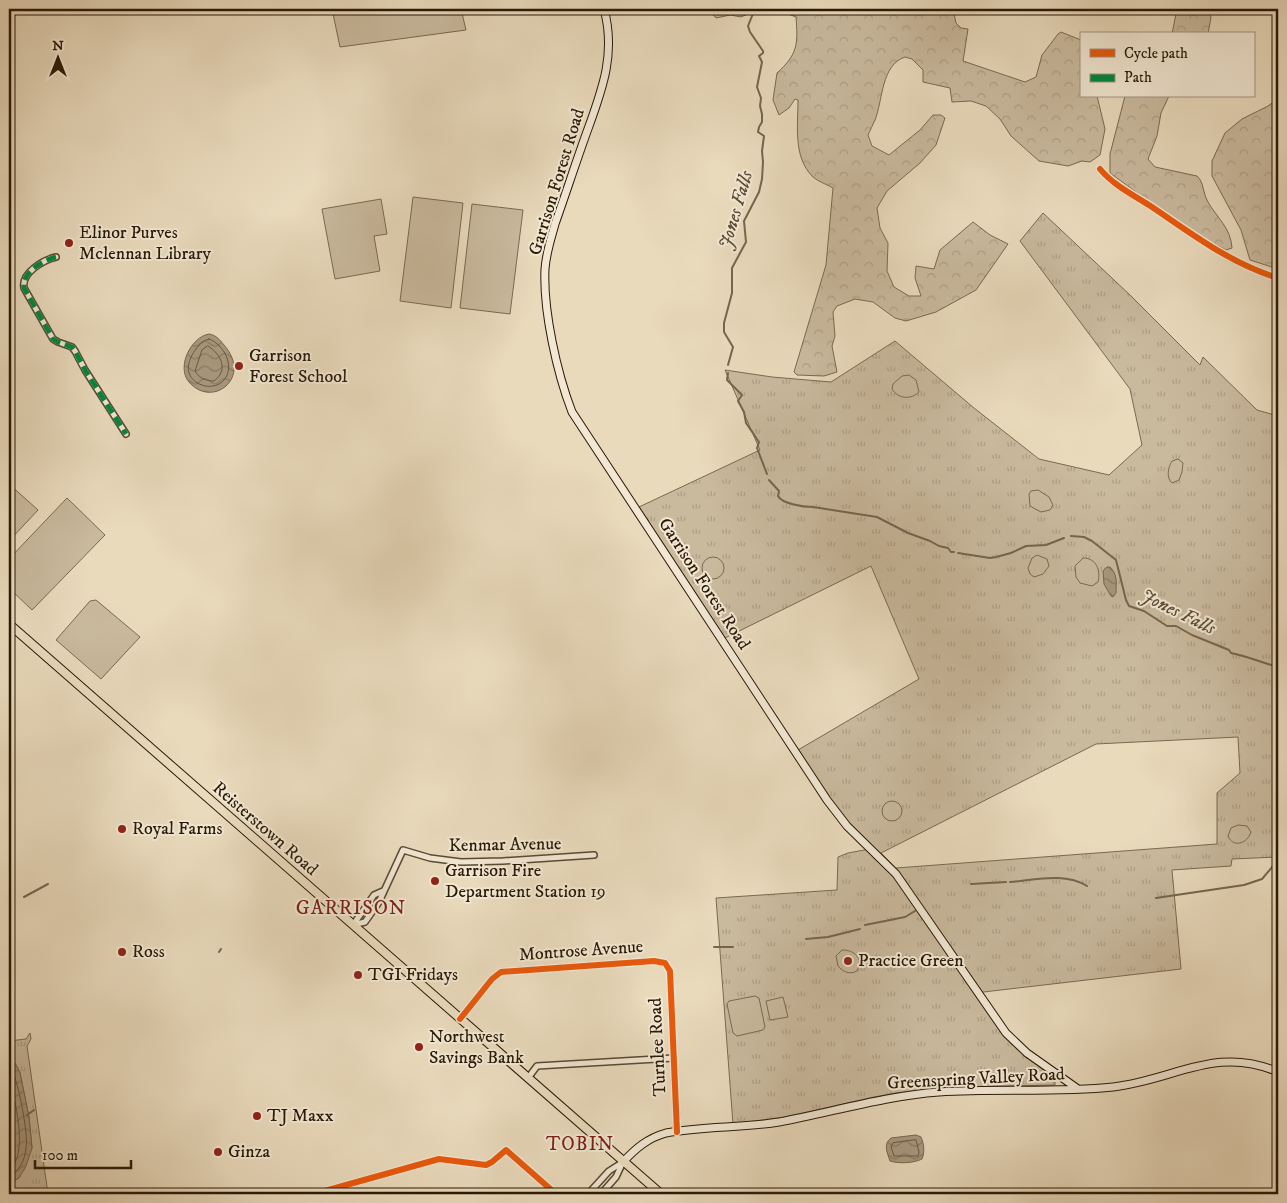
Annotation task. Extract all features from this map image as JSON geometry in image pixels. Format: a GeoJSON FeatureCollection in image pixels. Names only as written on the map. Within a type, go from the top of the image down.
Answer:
{"type":"FeatureCollection","features":[{"type":"Feature","properties":{"kind":"main road","name":"Garrison Forest Road"},"geometry":{"type":"LineString","coordinates":[[604,9],[610,48],[605,76],[555,224],[545,268],[545,293],[554,352],[572,412],[827,800],[847,826],[896,874],[1006,1033],[1027,1054],[1078,1089]]}},
{"type":"Feature","properties":{"kind":"main road","name":"Reisterstown Road"},"geometry":{"type":"LineString","coordinates":[[9,624],[661,1194]]}},
{"type":"Feature","properties":{"kind":"main road","name":"Greenspring Valley Road"},"geometry":{"type":"LineString","coordinates":[[623,1162],[638,1147],[652,1138],[677,1132],[758,1125],[876,1100],[917,1094],[1112,1087],[1134,1084],[1190,1068],[1222,1062],[1241,1061],[1254,1063],[1278,1072]]}},
{"type":"Feature","properties":{"kind":"street"},"geometry":{"type":"LineString","coordinates":[[1100,169],[1105,175],[1226,256],[1254,270],[1278,278]]}},
{"type":"Feature","properties":{"kind":"street"},"geometry":{"type":"LineString","coordinates":[[56,257],[42,263],[25,278],[24,288],[53,339],[72,347],[75,351],[126,434]]}},
{"type":"Feature","properties":{"kind":"street","name":"Kenmar Avenue"},"geometry":{"type":"LineString","coordinates":[[353,926],[365,922],[379,902],[403,850],[430,858],[461,862],[517,861],[594,855]]}},
{"type":"Feature","properties":{"kind":"street","name":"Kenmar Avenue"},"geometry":{"type":"LineString","coordinates":[[353,926],[358,915],[374,895],[383,890]]}},
{"type":"Feature","properties":{"kind":"street","name":"Montrose Avenue"},"geometry":{"type":"LineString","coordinates":[[460,1019],[492,980],[501,972],[654,961],[665,963]]}},
{"type":"Feature","properties":{"kind":"street","name":"Turnlee Road"},"geometry":{"type":"LineString","coordinates":[[665,963],[670,971],[677,1132]]}},
{"type":"Feature","properties":{"kind":"street"},"geometry":{"type":"LineString","coordinates":[[528,1078],[537,1066],[674,1058]]}},
{"type":"Feature","properties":{"kind":"street"},"geometry":{"type":"LineString","coordinates":[[314,1194],[433,1160],[486,1165],[506,1150],[556,1194]]}},
{"type":"Feature","properties":{"kind":"street","name":"Greenspring Valley Road"},"geometry":{"type":"LineString","coordinates":[[588,1194],[609,1171],[623,1162]]}},
{"type":"Feature","properties":{"kind":"street","name":"Greenspring Valley Road"},"geometry":{"type":"LineString","coordinates":[[601,1194],[616,1177],[623,1162]]}},
{"type":"Feature","properties":{"kind":"green space"},"geometry":{"type":"Polygon","coordinates":[[[332,9],[461,9],[466,30],[340,47],[332,9]]]}},
{"type":"Feature","properties":{"kind":"green space"},"geometry":{"type":"Polygon","coordinates":[[[708,9],[760,9],[741,17],[730,15],[716,18],[708,9]]]}},
{"type":"Feature","properties":{"kind":"green space"},"geometry":{"type":"Polygon","coordinates":[[[775,9],[953,9],[956,23],[961,28],[968,29],[963,61],[1025,82],[1036,77],[1042,55],[1061,32],[1080,40],[1080,98],[1097,98],[1105,129],[1100,155],[1090,162],[1082,161],[1068,166],[1039,161],[1011,136],[1000,119],[986,106],[971,101],[952,102],[950,88],[923,82],[923,70],[912,59],[905,57],[897,61],[887,75],[878,112],[868,135],[872,146],[889,155],[920,130],[933,115],[941,115],[945,118],[936,145],[920,163],[887,191],[877,208],[880,228],[888,243],[887,271],[894,287],[909,296],[921,296],[915,278],[916,266],[934,269],[940,250],[973,222],[990,235],[1008,244],[976,290],[936,312],[906,321],[895,318],[873,302],[855,299],[837,306],[833,312],[835,336],[832,346],[837,372],[824,376],[797,375],[794,372],[826,265],[833,188],[812,176],[802,159],[797,130],[798,100],[795,99],[789,108],[779,115],[773,100],[777,73],[789,60],[795,48],[797,34],[796,17],[775,9]]]}},
{"type":"Feature","properties":{"kind":"green space"},"geometry":{"type":"Polygon","coordinates":[[[1177,9],[1207,10],[1211,17],[1208,32],[1172,32],[1177,9]]]}},
{"type":"Feature","properties":{"kind":"green space"},"geometry":{"type":"Polygon","coordinates":[[[1124,98],[1168,98],[1161,113],[1157,136],[1148,159],[1155,167],[1197,176],[1201,181],[1208,202],[1229,235],[1232,248],[1226,250],[1191,232],[1110,173],[1110,154],[1124,98]]]}},
{"type":"Feature","properties":{"kind":"green space"},"geometry":{"type":"Polygon","coordinates":[[[1278,99],[1278,269],[1250,260],[1241,230],[1212,176],[1212,161],[1225,133],[1242,119],[1278,99]]]}},
{"type":"Feature","properties":{"kind":"green space"},"geometry":{"type":"Polygon","coordinates":[[[413,197],[463,203],[451,308],[400,301],[413,197]]]}},
{"type":"Feature","properties":{"kind":"green space"},"geometry":{"type":"Polygon","coordinates":[[[381,199],[387,234],[374,236],[380,271],[335,279],[322,209],[381,199]]]}},
{"type":"Feature","properties":{"kind":"green space"},"geometry":{"type":"Polygon","coordinates":[[[472,204],[523,210],[510,314],[460,308],[472,204]]]}},
{"type":"Feature","properties":{"kind":"green space"},"geometry":{"type":"Polygon","coordinates":[[[1043,213],[1131,296],[1200,365],[1203,357],[1257,410],[1278,416],[1278,857],[1232,859],[1231,866],[1172,870],[1181,969],[975,993],[1025,1056],[1055,1078],[1055,1085],[966,1087],[896,1093],[785,1117],[733,1124],[716,898],[837,890],[838,857],[848,853],[875,848],[840,814],[798,750],[919,679],[871,566],[725,638],[639,507],[760,450],[725,370],[772,377],[831,382],[895,341],[974,408],[1039,459],[1109,475],[1142,445],[1130,389],[1020,241],[1043,213]],[[1238,737],[1096,744],[881,853],[896,868],[1217,844],[1217,793],[1240,773],[1238,737]]]}},
{"type":"Feature","properties":{"kind":"green space"},"geometry":{"type":"Polygon","coordinates":[[[909,375],[916,380],[919,392],[909,397],[898,395],[892,389],[893,384],[902,376],[909,375]]]}},
{"type":"Feature","properties":{"kind":"green space"},"geometry":{"type":"Polygon","coordinates":[[[1178,459],[1183,463],[1182,472],[1179,480],[1172,483],[1168,475],[1169,466],[1172,461],[1178,459]]]}},
{"type":"Feature","properties":{"kind":"green space"},"geometry":{"type":"Polygon","coordinates":[[[9,484],[38,510],[9,541],[9,484]]]}},
{"type":"Feature","properties":{"kind":"green space"},"geometry":{"type":"Polygon","coordinates":[[[1038,490],[1049,497],[1053,505],[1050,510],[1041,512],[1030,506],[1029,494],[1031,491],[1038,490]]]}},
{"type":"Feature","properties":{"kind":"green space"},"geometry":{"type":"Polygon","coordinates":[[[67,498],[105,535],[32,610],[9,588],[9,559],[67,498]]]}},
{"type":"Feature","properties":{"kind":"green space"},"geometry":{"type":"Polygon","coordinates":[[[1037,555],[1047,559],[1049,566],[1043,574],[1034,577],[1030,574],[1028,568],[1032,558],[1037,555]]]}},
{"type":"Feature","properties":{"kind":"green space"},"geometry":{"type":"Polygon","coordinates":[[[713,557],[723,564],[724,568],[717,578],[713,579],[703,572],[702,568],[709,558],[713,557]]]}},
{"type":"Feature","properties":{"kind":"green space"},"geometry":{"type":"Polygon","coordinates":[[[1083,558],[1094,562],[1098,569],[1098,582],[1092,586],[1080,583],[1076,577],[1075,566],[1083,558]]]}},
{"type":"Feature","properties":{"kind":"green space"},"geometry":{"type":"Polygon","coordinates":[[[96,600],[140,637],[101,679],[56,640],[90,601],[96,600]]]}},
{"type":"Feature","properties":{"kind":"green space"},"geometry":{"type":"Polygon","coordinates":[[[892,801],[899,804],[902,811],[899,818],[892,821],[885,818],[882,811],[885,804],[892,801]]]}},
{"type":"Feature","properties":{"kind":"green space"},"geometry":{"type":"Polygon","coordinates":[[[1238,825],[1247,826],[1251,832],[1243,842],[1236,843],[1230,840],[1228,836],[1231,828],[1238,825]]]}},
{"type":"Feature","properties":{"kind":"green space","name":"Practice Green"},"geometry":{"type":"Polygon","coordinates":[[[842,950],[851,951],[857,956],[859,966],[857,971],[847,972],[838,966],[836,956],[842,950]]]}},
{"type":"Feature","properties":{"kind":"green space"},"geometry":{"type":"Polygon","coordinates":[[[755,996],[759,998],[765,1027],[763,1030],[737,1036],[733,1033],[727,1004],[729,1001],[755,996]]]}},
{"type":"Feature","properties":{"kind":"green space"},"geometry":{"type":"Polygon","coordinates":[[[783,997],[788,1017],[770,1020],[766,1001],[783,997]]]}},
{"type":"Feature","properties":{"kind":"green space"},"geometry":{"type":"Polygon","coordinates":[[[30,1033],[31,1039],[27,1046],[48,1194],[9,1194],[9,1183],[19,1178],[32,1148],[29,1117],[20,1073],[15,1063],[9,1059],[9,1041],[26,1039],[30,1033]]]}},
{"type":"Feature","properties":{"kind":"water"},"geometry":{"type":"Polygon","coordinates":[[[209,334],[216,337],[224,345],[232,357],[234,368],[232,378],[226,386],[218,391],[208,392],[198,390],[189,382],[185,376],[184,369],[187,354],[191,347],[202,336],[209,334]]]}},
{"type":"Feature","properties":{"kind":"water"},"geometry":{"type":"Polygon","coordinates":[[[1107,567],[1113,570],[1115,576],[1116,593],[1113,597],[1104,584],[1103,571],[1107,567]]]}},
{"type":"Feature","properties":{"kind":"water"},"geometry":{"type":"Polygon","coordinates":[[[9,1059],[15,1063],[20,1073],[29,1117],[32,1148],[26,1166],[19,1178],[9,1183],[9,1059]]]}},
{"type":"Feature","properties":{"kind":"water"},"geometry":{"type":"Polygon","coordinates":[[[916,1135],[921,1137],[923,1142],[924,1151],[922,1159],[906,1163],[890,1161],[886,1148],[891,1138],[916,1135]]]}},
{"type":"Feature","properties":{"kind":"waterway","name":"Jones Falls"},"geometry":{"type":"LineString","coordinates":[[728,365],[733,347],[724,332],[724,323],[732,293],[732,268],[746,242],[744,221],[759,192],[762,179],[764,136],[758,132],[762,122],[762,114],[761,98],[757,87],[762,62],[759,56],[763,51],[748,26],[754,11]]}},
{"type":"Feature","properties":{"kind":"waterway","name":"Jones Falls"},"geometry":{"type":"LineString","coordinates":[[728,373],[727,380],[742,395],[738,401],[744,412],[746,423],[759,442],[757,448],[767,474]]}},
{"type":"Feature","properties":{"kind":"waterway","name":"Jones Falls"},"geometry":{"type":"LineString","coordinates":[[769,480],[779,491],[778,496],[780,499],[788,503],[877,517],[908,533],[954,552]]}},
{"type":"Feature","properties":{"kind":"waterway","name":"Jones Falls"},"geometry":{"type":"LineString","coordinates":[[1071,536],[1084,537],[1092,541],[1116,560],[1129,606],[1144,611],[1167,626],[1176,626],[1192,635],[1229,650],[1231,653],[1278,667]]}},
{"type":"Feature","properties":{"kind":"waterway","name":"Jones Falls"},"geometry":{"type":"LineString","coordinates":[[958,553],[990,558],[1011,553],[1026,546],[1046,545],[1064,538]]}},
{"type":"Feature","properties":{"kind":"waterway"},"geometry":{"type":"LineString","coordinates":[[1156,898],[1244,885],[1262,879],[1273,866]]}},
{"type":"Feature","properties":{"kind":"waterway"},"geometry":{"type":"LineString","coordinates":[[1010,882],[1060,878],[1069,879],[1087,886]]}},
{"type":"Feature","properties":{"kind":"waterway"},"geometry":{"type":"LineString","coordinates":[[971,884],[1006,882]]}},
{"type":"Feature","properties":{"kind":"waterway"},"geometry":{"type":"LineString","coordinates":[[24,897],[48,884]]}},
{"type":"Feature","properties":{"kind":"waterway"},"geometry":{"type":"LineString","coordinates":[[9,910],[13,907]]}},
{"type":"Feature","properties":{"kind":"waterway"},"geometry":{"type":"LineString","coordinates":[[865,925],[905,917],[915,911]]}},
{"type":"Feature","properties":{"kind":"waterway"},"geometry":{"type":"LineString","coordinates":[[806,939],[828,937],[860,929]]}},
{"type":"Feature","properties":{"kind":"waterway"},"geometry":{"type":"LineString","coordinates":[[714,947],[733,947]]}},
{"type":"Feature","properties":{"kind":"waterway"},"geometry":{"type":"LineString","coordinates":[[27,1115],[34,1110]]}},
{"type":"Feature","properties":{"kind":"marked path"},"geometry":{"type":"LineString","coordinates":[[56,257],[39,264],[29,272],[24,282],[24,288],[53,339],[72,347],[75,351],[126,434]]}},
{"type":"Feature","properties":{"kind":"cycle path"},"geometry":{"type":"LineString","coordinates":[[1100,169],[1110,180],[1123,189],[1227,256],[1260,272],[1278,278]]}},
{"type":"Feature","properties":{"kind":"cycle path"},"geometry":{"type":"LineString","coordinates":[[460,1019],[492,979],[501,972],[654,961],[665,963],[670,971],[677,1132]]}},
{"type":"Feature","properties":{"kind":"cycle path"},"geometry":{"type":"LineString","coordinates":[[314,1194],[439,1159],[486,1165],[506,1150],[556,1194]]}},
{"type":"Feature","properties":{"kind":"place","name":"Elinor Purves Mclennan Library"},"geometry":{"type":"Point","coordinates":[69,243]}},
{"type":"Feature","properties":{"kind":"place","name":"Garrison Forest School"},"geometry":{"type":"Point","coordinates":[239,366]}},
{"type":"Feature","properties":{"kind":"place","name":"Royal Farms"},"geometry":{"type":"Point","coordinates":[122,829]}},
{"type":"Feature","properties":{"kind":"place","name":"Garrison Fire Department Station 19"},"geometry":{"type":"Point","coordinates":[435,881]}},
{"type":"Feature","properties":{"kind":"place","name":"Ross"},"geometry":{"type":"Point","coordinates":[122,952]}},
{"type":"Feature","properties":{"kind":"place","name":"Practice Green"},"geometry":{"type":"Point","coordinates":[848,961]}},
{"type":"Feature","properties":{"kind":"place","name":"TGI Fridays"},"geometry":{"type":"Point","coordinates":[358,975]}},
{"type":"Feature","properties":{"kind":"place","name":"Northwest Savings Bank"},"geometry":{"type":"Point","coordinates":[419,1047]}},
{"type":"Feature","properties":{"kind":"place","name":"TJ Maxx"},"geometry":{"type":"Point","coordinates":[257,1116]}},
{"type":"Feature","properties":{"kind":"place","name":"Ginza"},"geometry":{"type":"Point","coordinates":[218,1152]}},
{"type":"Feature","properties":{"kind":"district","name":"GARRISON"},"geometry":{"type":"Point","coordinates":[351,908]}},
{"type":"Feature","properties":{"kind":"district","name":"TOBIN"},"geometry":{"type":"Point","coordinates":[580,1144]}}]}
